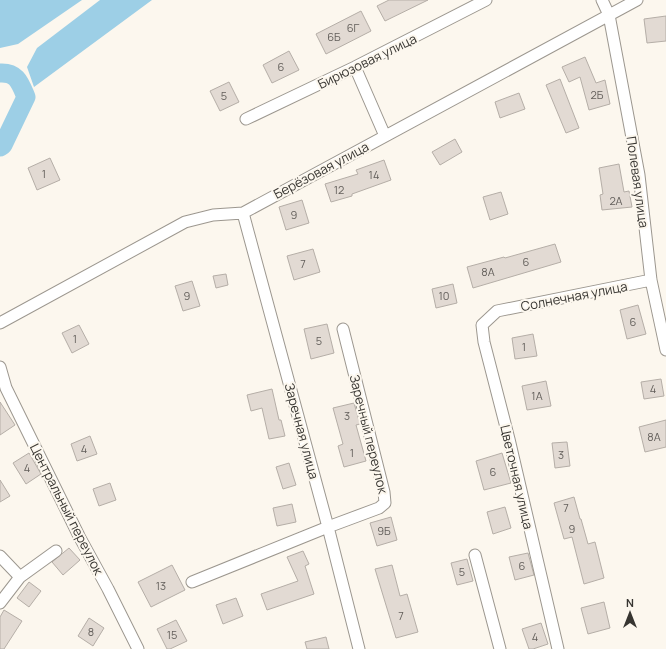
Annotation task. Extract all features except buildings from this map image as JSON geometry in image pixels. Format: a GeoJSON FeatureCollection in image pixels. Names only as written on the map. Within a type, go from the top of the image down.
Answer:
{"type":"FeatureCollection","features":[{"type":"Feature","properties":{"kind":"street","name":"Бирюзовая улица"},"geometry":{"type":"LineString","coordinates":[[246,119],[355,67],[486,0]]}},
{"type":"Feature","properties":{"kind":"street"},"geometry":{"type":"LineString","coordinates":[[602,0],[609,15]]}},
{"type":"Feature","properties":{"kind":"street","name":"Берёзовая улица"},"geometry":{"type":"LineString","coordinates":[[0,323],[185,222],[213,216],[243,213],[637,0]]}},
{"type":"Feature","properties":{"kind":"street","name":"Полевая улица"},"geometry":{"type":"LineString","coordinates":[[609,15],[639,175],[651,280],[666,350]]}},
{"type":"Feature","properties":{"kind":"street"},"geometry":{"type":"LineString","coordinates":[[355,67],[385,136]]}},
{"type":"Feature","properties":{"kind":"street","name":"Заречная улица"},"geometry":{"type":"LineString","coordinates":[[243,213],[328,527],[359,649]]}},
{"type":"Feature","properties":{"kind":"street","name":"Солнечная улица"},"geometry":{"type":"LineString","coordinates":[[497,311],[651,280]]}},
{"type":"Feature","properties":{"kind":"street","name":"Цветочная улица"},"geometry":{"type":"LineString","coordinates":[[497,311],[482,325],[484,342],[509,439],[558,649]]}},
{"type":"Feature","properties":{"kind":"street","name":"Заречный переулок"},"geometry":{"type":"LineString","coordinates":[[328,527],[379,508],[385,503],[384,492],[343,329]]}},
{"type":"Feature","properties":{"kind":"street","name":"Центральный переулок"},"geometry":{"type":"LineString","coordinates":[[0,367],[6,388],[16,410],[138,649]]}},
{"type":"Feature","properties":{"kind":"street"},"geometry":{"type":"LineString","coordinates":[[192,582],[328,527]]}},
{"type":"Feature","properties":{"kind":"street"},"geometry":{"type":"LineString","coordinates":[[0,603],[20,577],[56,551]]}},
{"type":"Feature","properties":{"kind":"street"},"geometry":{"type":"LineString","coordinates":[[475,555],[500,649]]}},
{"type":"Feature","properties":{"kind":"street"},"geometry":{"type":"LineString","coordinates":[[0,556],[20,577]]}},
{"type":"Feature","properties":{"kind":"water"},"geometry":{"type":"Polygon","coordinates":[[[0,0],[82,0],[18,44],[0,48],[0,0]]]}},
{"type":"Feature","properties":{"kind":"water"},"geometry":{"type":"Polygon","coordinates":[[[100,0],[152,0],[34,87],[27,67],[37,48],[100,0]]]}},
{"type":"Feature","properties":{"kind":"waterway"},"geometry":{"type":"LineString","coordinates":[[0,73],[6,73],[14,76],[20,83],[26,97],[3,145],[0,147]]}}]}
